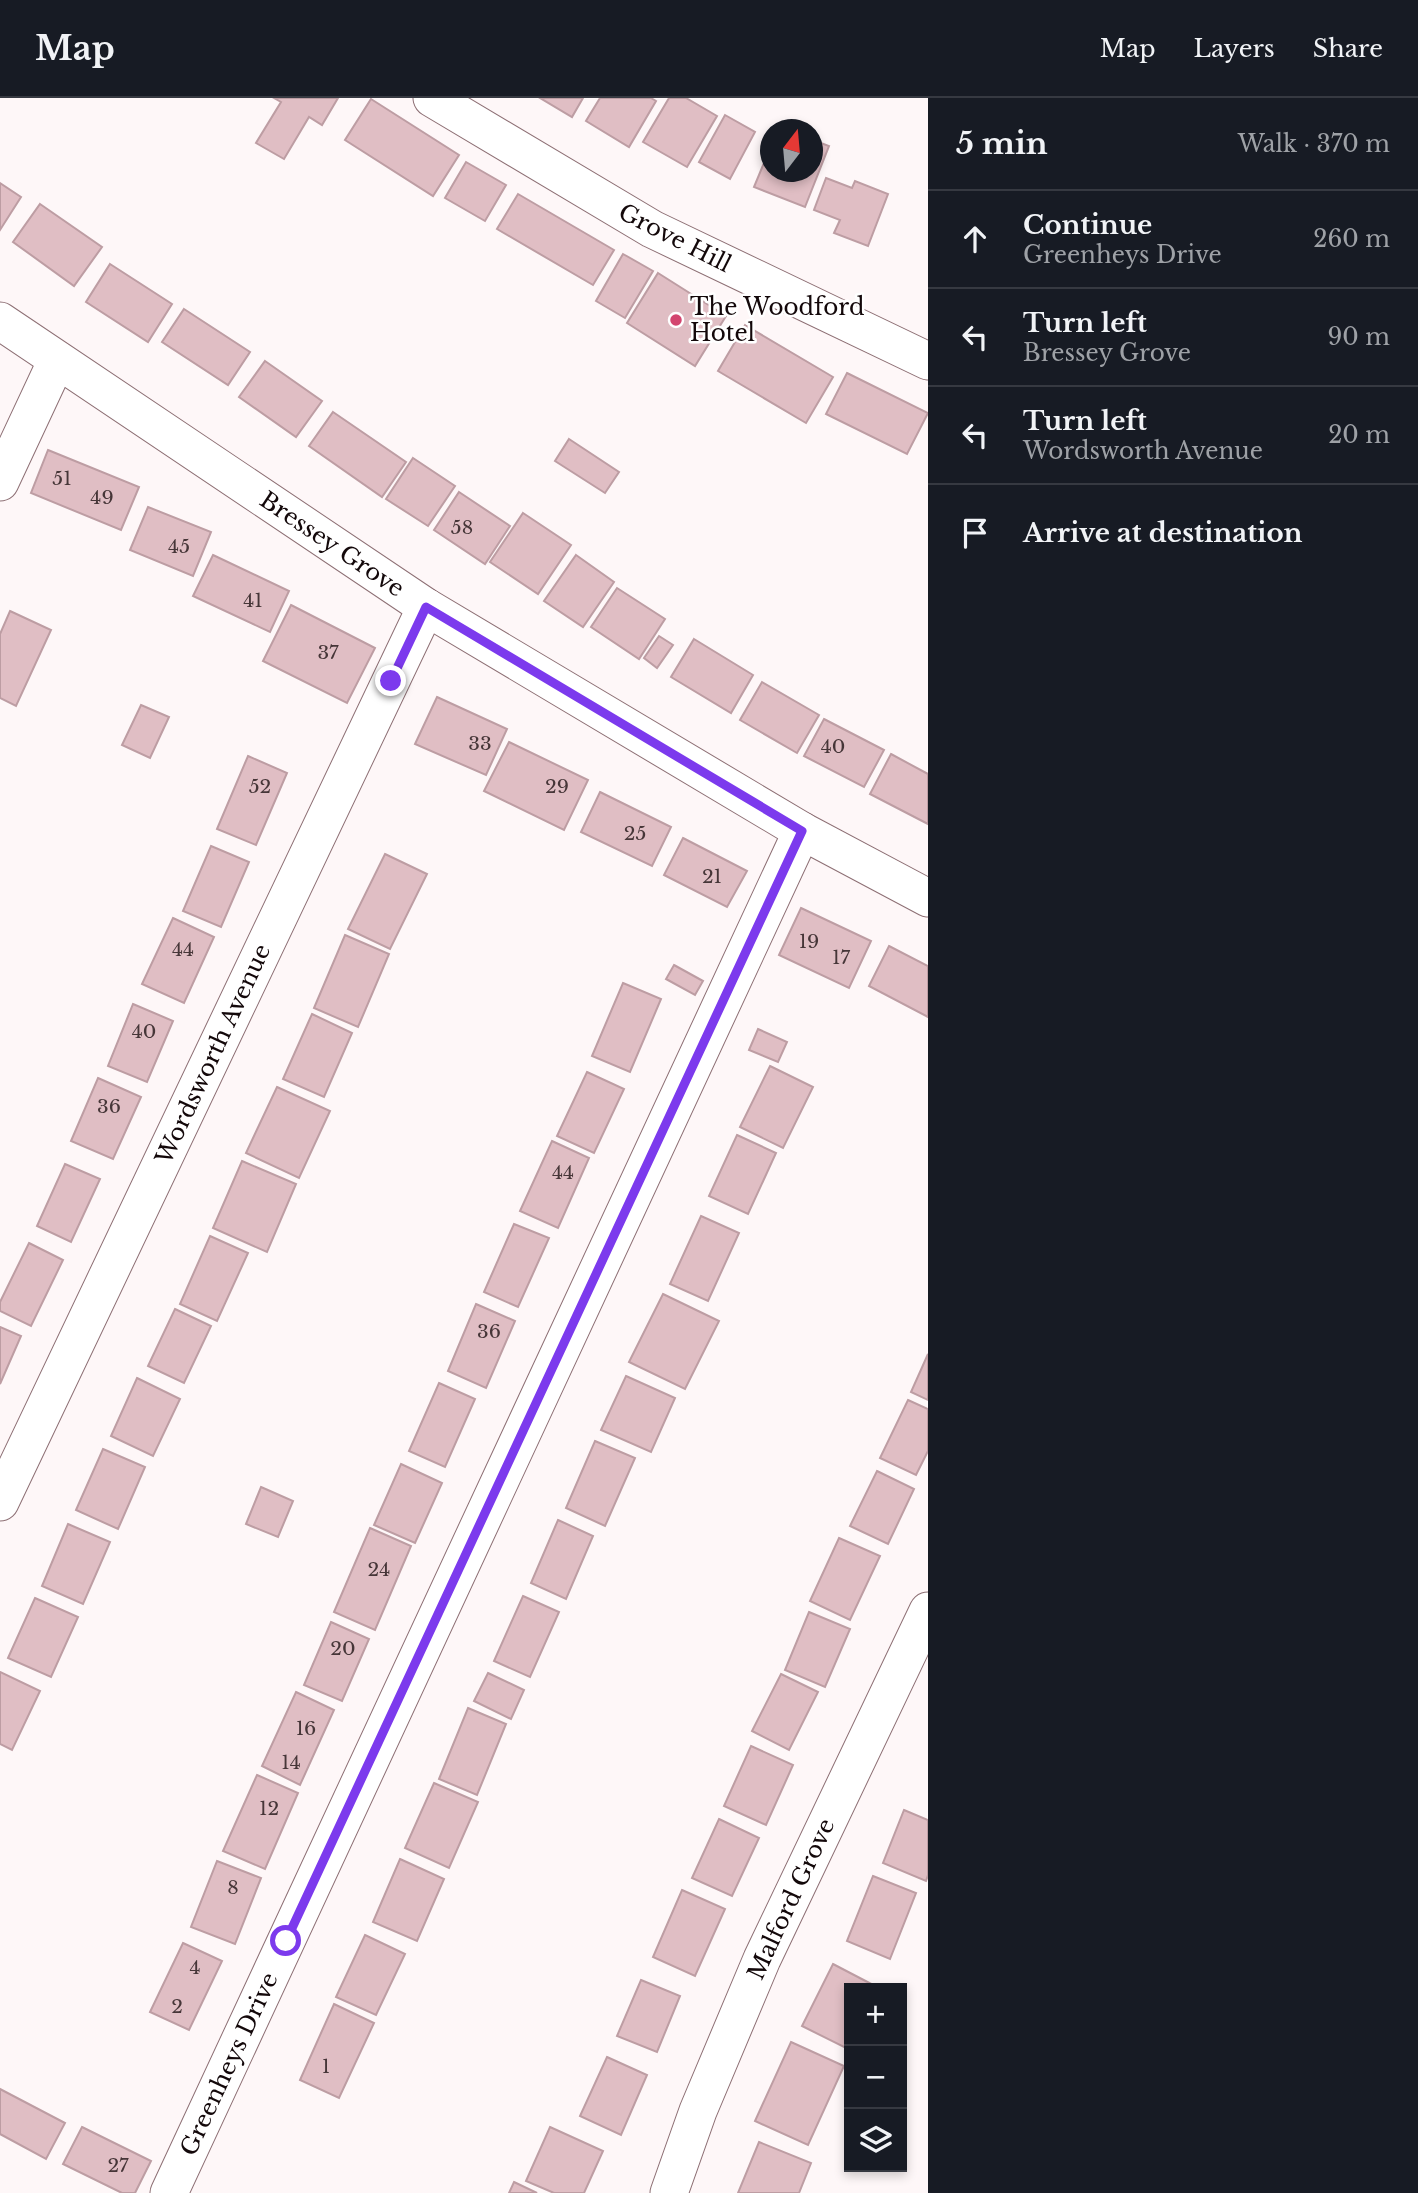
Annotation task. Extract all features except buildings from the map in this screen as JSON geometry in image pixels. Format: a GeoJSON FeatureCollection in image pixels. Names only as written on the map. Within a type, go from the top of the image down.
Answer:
{"type":"FeatureCollection","features":[{"type":"Feature","properties":{"kind":"street","name":"Grove Hill"},"geometry":{"type":"LineString","coordinates":[[432,98],[652,229],[928,361]]}},
{"type":"Feature","properties":{"kind":"street","name":"Bressey Grove"},"geometry":{"type":"LineString","coordinates":[[0,321],[426,607],[802,831],[928,898]]}},
{"type":"Feature","properties":{"kind":"street"},"geometry":{"type":"LineString","coordinates":[[0,482],[57,360]]}},
{"type":"Feature","properties":{"kind":"street","name":"Wordsworth Avenue"},"geometry":{"type":"LineString","coordinates":[[0,1502],[426,607]]}},
{"type":"Feature","properties":{"kind":"street","name":"Greenheys Drive"},"geometry":{"type":"LineString","coordinates":[[169,2193],[802,831]]}},
{"type":"Feature","properties":{"kind":"street","name":"Malford Grove"},"geometry":{"type":"LineString","coordinates":[[669,2193],[698,2111],[762,1959],[928,1611]]}},
{"type":"Feature","properties":{"kind":"place","name":"The Woodford Hotel"},"geometry":{"type":"Point","coordinates":[676,320]}},
{"type":"Feature","properties":{"kind":"route"},"geometry":{"type":"LineString","coordinates":[[286,1941],[802,831],[426,607],[391,681]]}}]}
